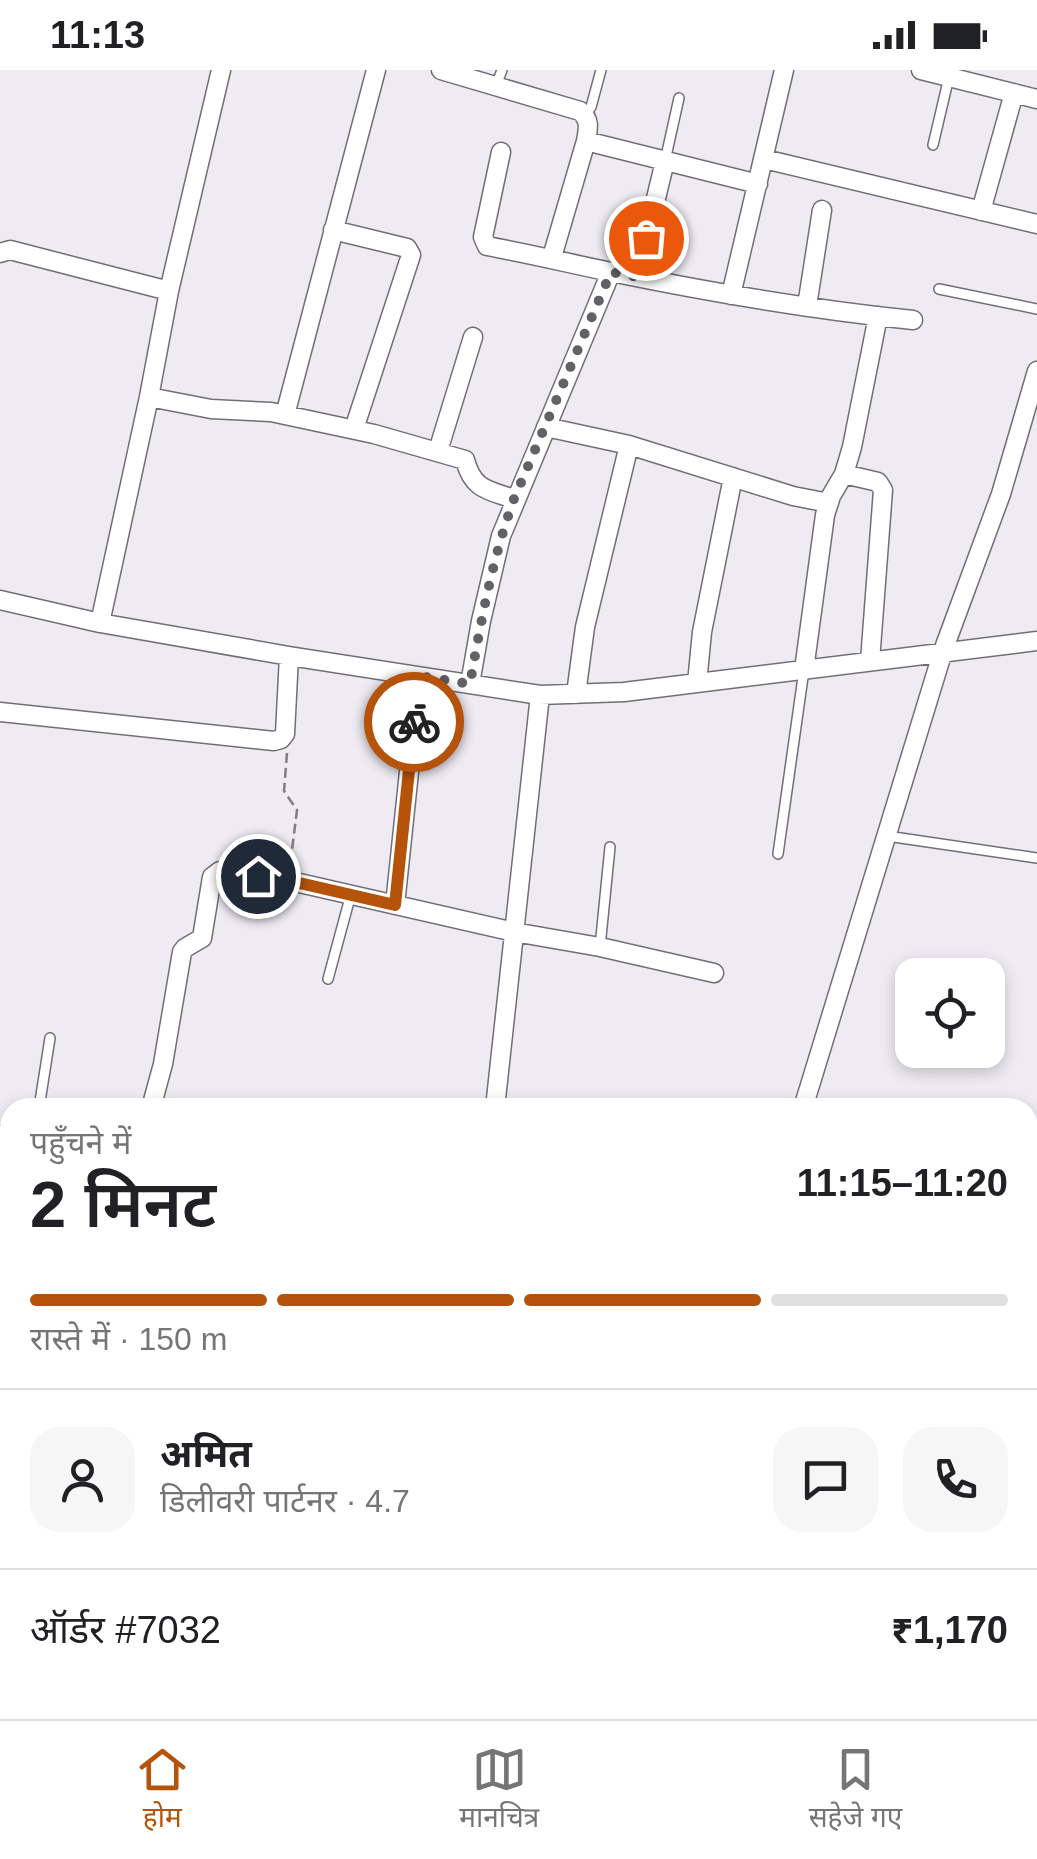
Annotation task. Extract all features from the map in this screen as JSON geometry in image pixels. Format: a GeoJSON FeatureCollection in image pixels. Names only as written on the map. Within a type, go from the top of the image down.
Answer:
{"type":"FeatureCollection","features":[{"type":"Feature","properties":{"kind":"street"},"geometry":{"type":"LineString","coordinates":[[100,624],[169,291],[221,70]]}},
{"type":"Feature","properties":{"kind":"street"},"geometry":{"type":"LineString","coordinates":[[285,414],[376,70]]}},
{"type":"Feature","properties":{"kind":"street"},"geometry":{"type":"LineString","coordinates":[[441,70],[499,78],[585,115],[589,124],[586,142],[552,257]]}},
{"type":"Feature","properties":{"kind":"street"},"geometry":{"type":"LineString","coordinates":[[731,294],[784,70]]}},
{"type":"Feature","properties":{"kind":"street"},"geometry":{"type":"LineString","coordinates":[[922,70],[1037,99]]}},
{"type":"Feature","properties":{"kind":"street"},"geometry":{"type":"LineString","coordinates":[[981,211],[1014,94]]}},
{"type":"Feature","properties":{"kind":"street"},"geometry":{"type":"LineString","coordinates":[[586,142],[758,184]]}},
{"type":"Feature","properties":{"kind":"street"},"geometry":{"type":"LineString","coordinates":[[501,152],[484,243],[487,246],[731,294],[913,320]]}},
{"type":"Feature","properties":{"kind":"street"},"geometry":{"type":"LineString","coordinates":[[764,159],[1037,224]]}},
{"type":"Feature","properties":{"kind":"street"},"geometry":{"type":"LineString","coordinates":[[637,277],[665,161]]}},
{"type":"Feature","properties":{"kind":"street"},"geometry":{"type":"LineString","coordinates":[[806,306],[822,210]]}},
{"type":"Feature","properties":{"kind":"street"},"geometry":{"type":"LineString","coordinates":[[334,230],[407,248],[411,255],[354,429]]}},
{"type":"Feature","properties":{"kind":"street"},"geometry":{"type":"LineString","coordinates":[[0,252],[10,250],[169,291]]}},
{"type":"Feature","properties":{"kind":"street"},"geometry":{"type":"LineString","coordinates":[[470,684],[500,536],[611,272]]}},
{"type":"Feature","properties":{"kind":"street"},"geometry":{"type":"LineString","coordinates":[[804,670],[824,515],[852,448],[878,316]]}},
{"type":"Feature","properties":{"kind":"street"},"geometry":{"type":"LineString","coordinates":[[438,451],[473,337]]}},
{"type":"Feature","properties":{"kind":"street"},"geometry":{"type":"LineString","coordinates":[[806,1098],[943,651],[1001,494],[1037,371]]}},
{"type":"Feature","properties":{"kind":"street"},"geometry":{"type":"LineString","coordinates":[[149,397],[211,409],[285,414],[438,451],[465,460],[468,474],[479,488],[514,499]]}},
{"type":"Feature","properties":{"kind":"street"},"geometry":{"type":"LineString","coordinates":[[546,427],[629,445],[829,504]]}},
{"type":"Feature","properties":{"kind":"street"},"geometry":{"type":"LineString","coordinates":[[576,694],[585,627],[629,445]]}},
{"type":"Feature","properties":{"kind":"street"},"geometry":{"type":"LineString","coordinates":[[844,474],[878,482],[884,490],[870,661]]}},
{"type":"Feature","properties":{"kind":"street"},"geometry":{"type":"LineString","coordinates":[[697,683],[704,616],[733,477]]}},
{"type":"Feature","properties":{"kind":"street"},"geometry":{"type":"LineString","coordinates":[[0,600],[100,624],[540,696],[624,692],[1037,641]]}},
{"type":"Feature","properties":{"kind":"street"},"geometry":{"type":"LineString","coordinates":[[0,712],[274,741],[286,734],[289,656]]}},
{"type":"Feature","properties":{"kind":"street"},"geometry":{"type":"LineString","coordinates":[[395,905],[419,676]]}},
{"type":"Feature","properties":{"kind":"street"},"geometry":{"type":"LineString","coordinates":[[497,1098],[540,696]]}},
{"type":"Feature","properties":{"kind":"street"},"geometry":{"type":"LineString","coordinates":[[154,1098],[182,952],[202,938],[212,876],[220,871],[308,884],[714,974]]}},
{"type":"Feature","properties":{"kind":"lane"},"geometry":{"type":"LineString","coordinates":[[585,115],[601,70]]}},
{"type":"Feature","properties":{"kind":"lane"},"geometry":{"type":"LineString","coordinates":[[933,146],[949,76]]}},
{"type":"Feature","properties":{"kind":"lane"},"geometry":{"type":"LineString","coordinates":[[665,161],[679,98]]}},
{"type":"Feature","properties":{"kind":"lane"},"geometry":{"type":"LineString","coordinates":[[938,289],[1037,309]]}},
{"type":"Feature","properties":{"kind":"lane"},"geometry":{"type":"LineString","coordinates":[[778,854],[804,670]]}},
{"type":"Feature","properties":{"kind":"lane"},"geometry":{"type":"LineString","coordinates":[[887,836],[1037,858]]}},
{"type":"Feature","properties":{"kind":"lane"},"geometry":{"type":"LineString","coordinates":[[600,947],[610,847]]}},
{"type":"Feature","properties":{"kind":"lane"},"geometry":{"type":"LineString","coordinates":[[328,979],[351,894]]}},
{"type":"Feature","properties":{"kind":"lane"},"geometry":{"type":"LineString","coordinates":[[40,1098],[50,1038]]}},
{"type":"Feature","properties":{"kind":"path"},"geometry":{"type":"LineString","coordinates":[[280,739],[288,749],[284,791],[297,810],[291,858],[308,884]]}},
{"type":"Feature","properties":{"kind":"way so far"},"geometry":{"type":"LineString","coordinates":[[414,722],[419,676],[470,684],[489,580],[514,499],[611,272],[637,277],[646,238]]}},
{"type":"Feature","properties":{"kind":"route"},"geometry":{"type":"LineString","coordinates":[[258,876],[395,905],[414,722]]}}]}
